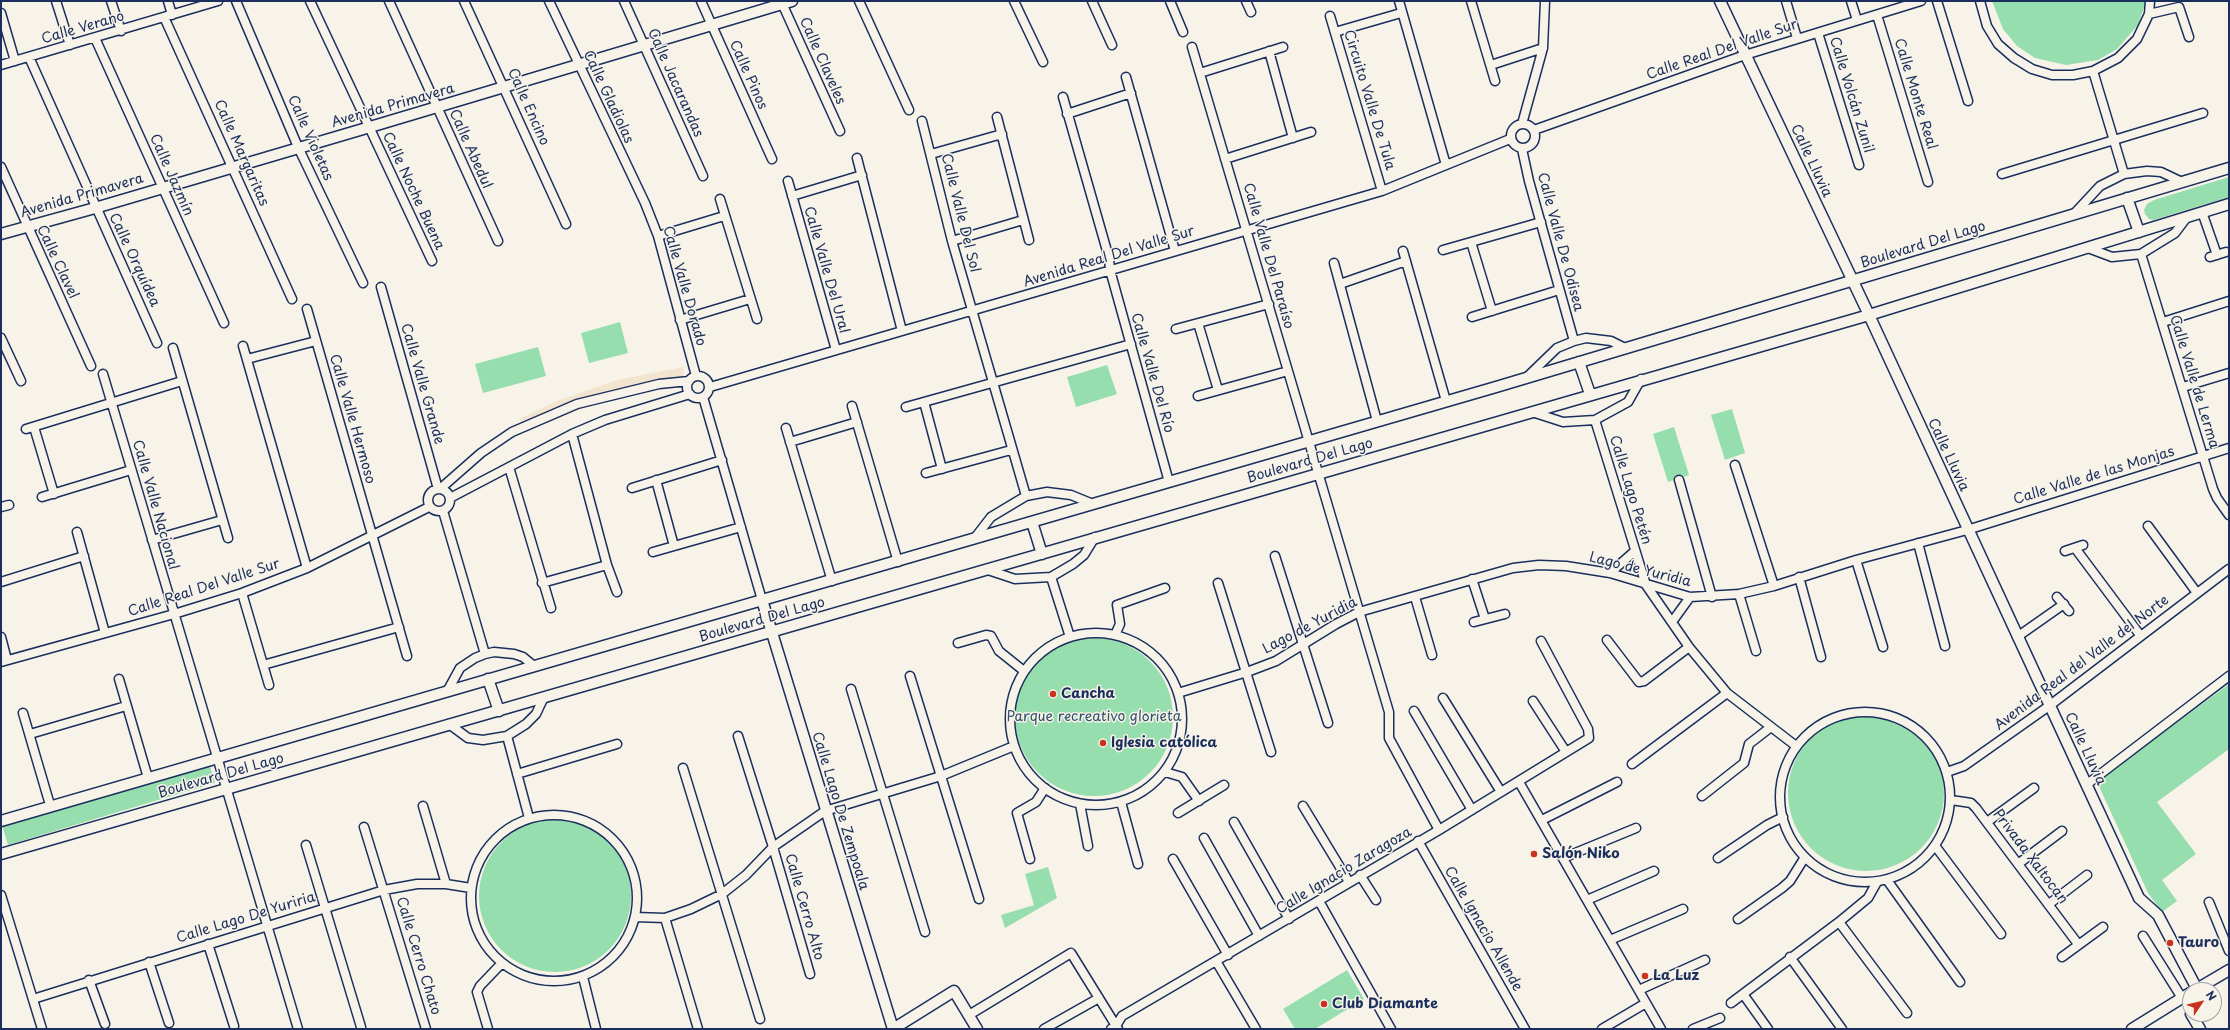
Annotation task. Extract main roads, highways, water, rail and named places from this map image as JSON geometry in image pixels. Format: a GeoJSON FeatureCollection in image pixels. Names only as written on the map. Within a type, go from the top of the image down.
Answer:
{"type":"FeatureCollection","features":[{"type":"Feature","properties":{"kind":"place","name":"Cancha"},"geometry":{"type":"Point","coordinates":[1053,694]}},
{"type":"Feature","properties":{"kind":"place","name":"Iglesia católica"},"geometry":{"type":"Point","coordinates":[1103,743]}},
{"type":"Feature","properties":{"kind":"place","name":"Salón Niko"},"geometry":{"type":"Point","coordinates":[1534,854]}},
{"type":"Feature","properties":{"kind":"place","name":"Tauro"},"geometry":{"type":"Point","coordinates":[2170,943]}},
{"type":"Feature","properties":{"kind":"place","name":"La Luz"},"geometry":{"type":"Point","coordinates":[1645,976]}},
{"type":"Feature","properties":{"kind":"place","name":"Club Diamante"},"geometry":{"type":"Point","coordinates":[1324,1004]}},
{"type":"Feature","properties":{"kind":"park label","name":"Parque recreativo glorieta"},"geometry":{"type":"Point","coordinates":[1094,717]}}]}
